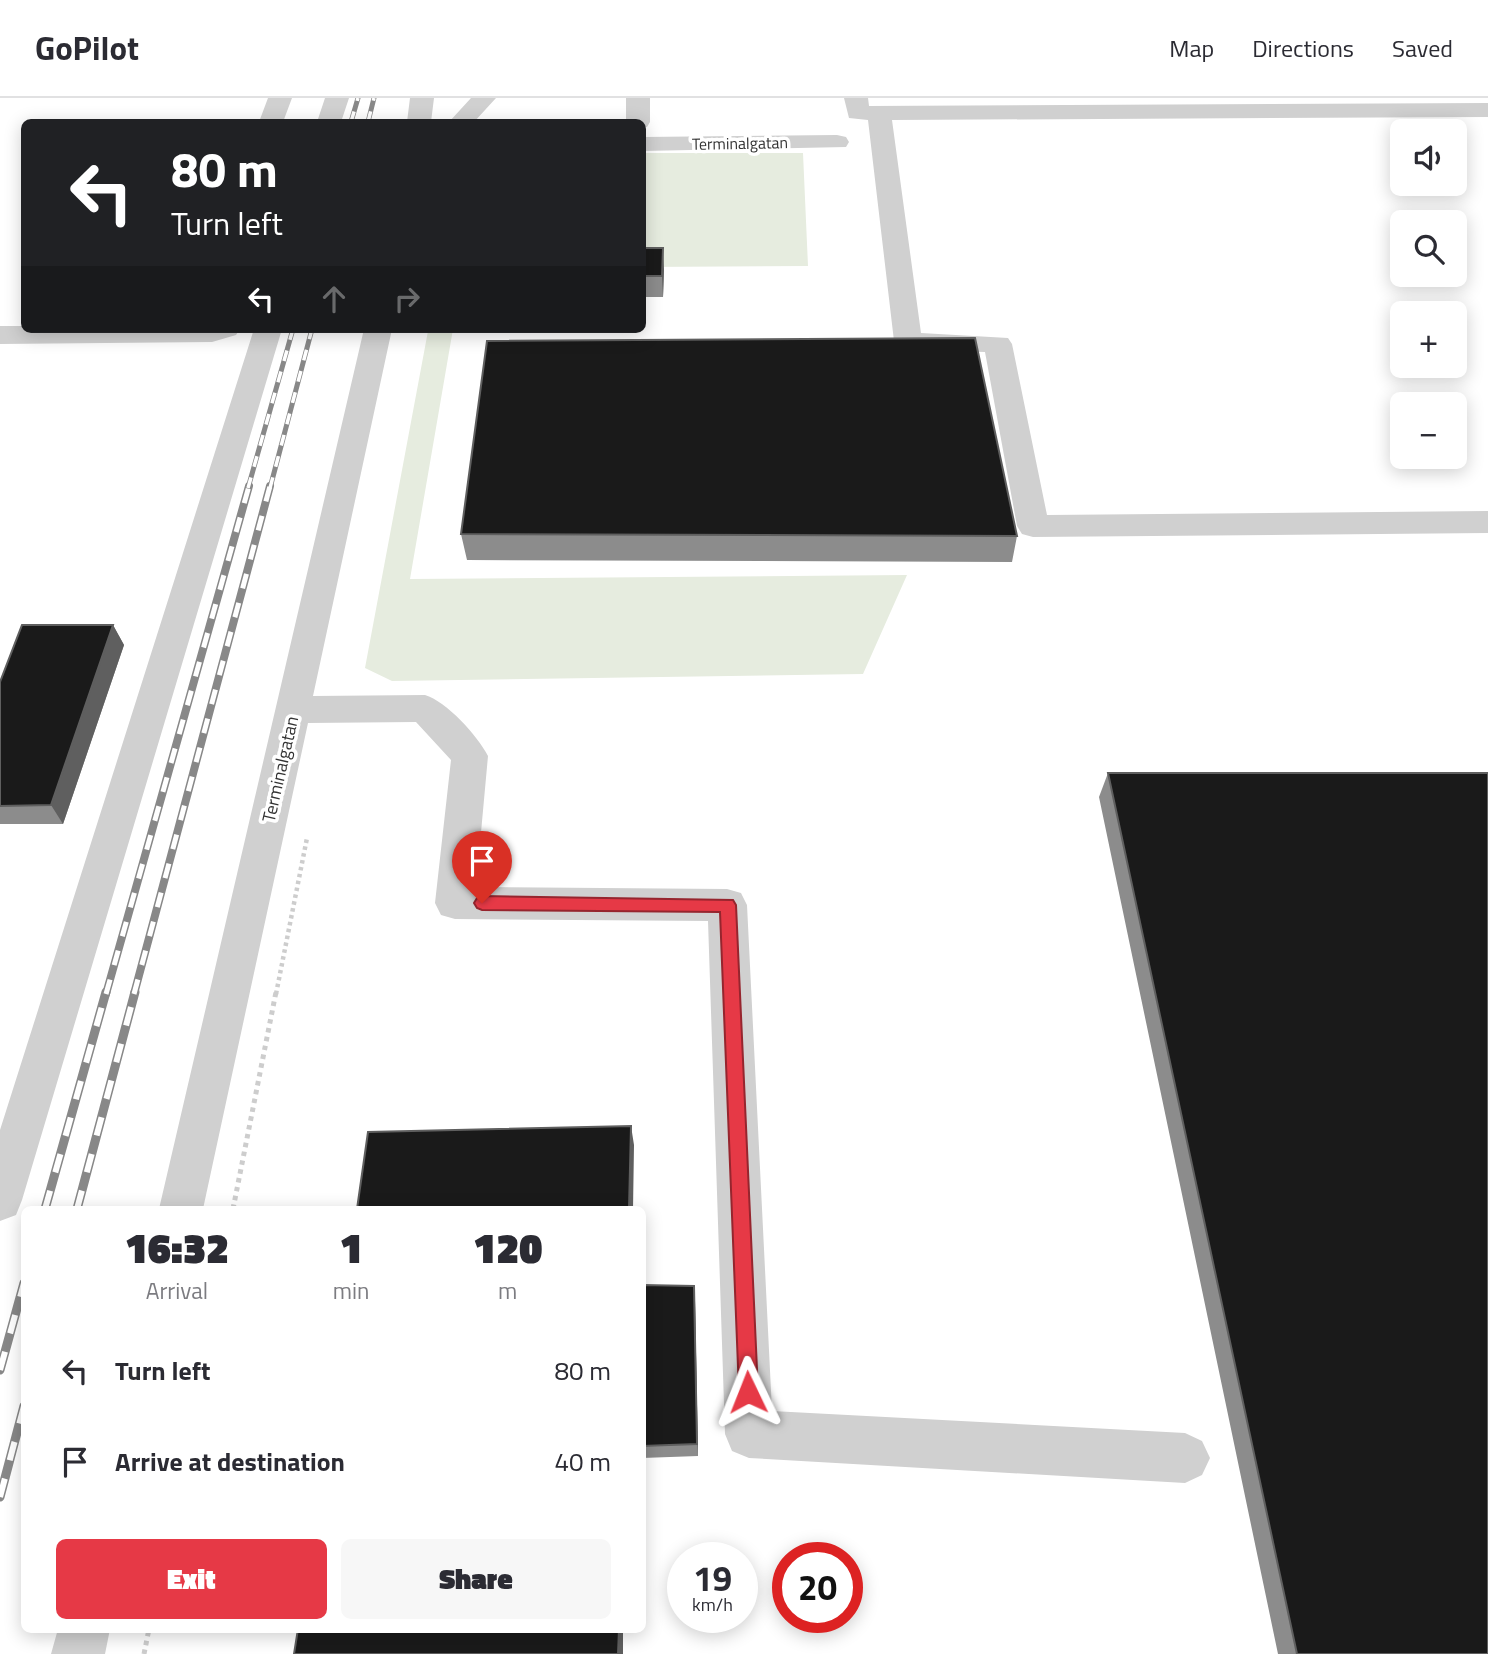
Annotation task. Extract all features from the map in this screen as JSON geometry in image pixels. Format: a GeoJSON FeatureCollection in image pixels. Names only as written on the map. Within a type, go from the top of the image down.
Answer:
{"type":"FeatureCollection","features":[{"type":"Feature","properties":{"kind":"street"},"geometry":{"type":"LineString","coordinates":[[272,119],[280,98]]}},
{"type":"Feature","properties":{"kind":"street"},"geometry":{"type":"LineString","coordinates":[[330,119],[337,98]]}},
{"type":"Feature","properties":{"kind":"street"},"geometry":{"type":"LineString","coordinates":[[419,119],[422,98]]}},
{"type":"Feature","properties":{"kind":"street"},"geometry":{"type":"LineString","coordinates":[[464,119],[484,98]]}},
{"type":"Feature","properties":{"kind":"street"},"geometry":{"type":"LineString","coordinates":[[1488,110],[1434,104],[867,105],[908,341],[998,344],[1033,526],[1488,522]]}},
{"type":"Feature","properties":{"kind":"street","name":"Terminalgatan"},"geometry":{"type":"LineString","coordinates":[[646,144],[837,142]]}},
{"type":"Feature","properties":{"kind":"street"},"geometry":{"type":"LineString","coordinates":[[95,334],[102,333]]}},
{"type":"Feature","properties":{"kind":"street"},"geometry":{"type":"LineString","coordinates":[[0,335],[194,333]]}},
{"type":"Feature","properties":{"kind":"street"},"geometry":{"type":"LineString","coordinates":[[0,1200],[267,333]]}},
{"type":"Feature","properties":{"kind":"street","name":"Terminalgatan"},"geometry":{"type":"LineString","coordinates":[[182,1206],[377,333]]}},
{"type":"Feature","properties":{"kind":"street"},"geometry":{"type":"LineString","coordinates":[[293,710],[425,708],[470,756],[455,902],[727,905],[749,1434],[1185,1458]]}},
{"type":"Feature","properties":{"kind":"street"},"geometry":{"type":"LineString","coordinates":[[78,1654],[82,1633]]}},
{"type":"Feature","properties":{"kind":"path"},"geometry":{"type":"LineString","coordinates":[[144,1654],[148,1633]]}},
{"type":"Feature","properties":{"kind":"shaded area"},"geometry":{"type":"Polygon","coordinates":[[[646,153],[803,153],[808,266],[646,267],[646,153]]]}},
{"type":"Feature","properties":{"kind":"shaded area"},"geometry":{"type":"Polygon","coordinates":[[[428,333],[452,333],[410,579],[907,575],[863,674],[392,681],[365,668],[428,333]]]}},
{"type":"Feature","properties":{"kind":"building"},"geometry":{"type":"Polygon","coordinates":[[[646,248],[663,248],[662,276],[646,276],[646,248]]]}},
{"type":"Feature","properties":{"kind":"building"},"geometry":{"type":"Polygon","coordinates":[[[975,338],[1017,536],[461,534],[487,341],[975,338]]]}},
{"type":"Feature","properties":{"kind":"building"},"geometry":{"type":"Polygon","coordinates":[[[22,625],[113,625],[51,805],[0,806],[0,682],[22,625]]]}},
{"type":"Feature","properties":{"kind":"building"},"geometry":{"type":"Polygon","coordinates":[[[1108,773],[1488,773],[1488,1654],[1297,1654],[1108,773]]]}},
{"type":"Feature","properties":{"kind":"building"},"geometry":{"type":"Polygon","coordinates":[[[631,1126],[629,1206],[357,1206],[368,1132],[631,1126]]]}},
{"type":"Feature","properties":{"kind":"building"},"geometry":{"type":"Polygon","coordinates":[[[646,1285],[694,1286],[697,1444],[646,1446],[646,1285]]]}},
{"type":"Feature","properties":{"kind":"building"},"geometry":{"type":"Polygon","coordinates":[[[297,1633],[619,1633],[618,1654],[294,1654],[297,1633]]]}},
{"type":"Feature","properties":{"kind":"railway"},"geometry":{"type":"LineString","coordinates":[[352,119],[358,98]]}},
{"type":"Feature","properties":{"kind":"railway"},"geometry":{"type":"LineString","coordinates":[[369,119],[374,98]]}},
{"type":"Feature","properties":{"kind":"railway"},"geometry":{"type":"LineString","coordinates":[[248,488],[292,333]]}},
{"type":"Feature","properties":{"kind":"railway"},"geometry":{"type":"LineString","coordinates":[[270,488],[311,333]]}},
{"type":"Feature","properties":{"kind":"railway"},"geometry":{"type":"LineString","coordinates":[[106,994],[249,486]]}},
{"type":"Feature","properties":{"kind":"railway"},"geometry":{"type":"LineString","coordinates":[[134,994],[270,486]]}},
{"type":"Feature","properties":{"kind":"railway"},"geometry":{"type":"LineString","coordinates":[[46,1206],[106,992]]}},
{"type":"Feature","properties":{"kind":"railway"},"geometry":{"type":"LineString","coordinates":[[78,1206],[135,992]]}},
{"type":"Feature","properties":{"kind":"railway"},"geometry":{"type":"LineString","coordinates":[[0,1370],[21,1294]]}},
{"type":"Feature","properties":{"kind":"railway"},"geometry":{"type":"LineString","coordinates":[[0,1497],[21,1417]]}},
{"type":"Feature","properties":{"kind":"route"},"geometry":{"type":"LineString","coordinates":[[482,903],[727,905],[748,1392]]}}]}
